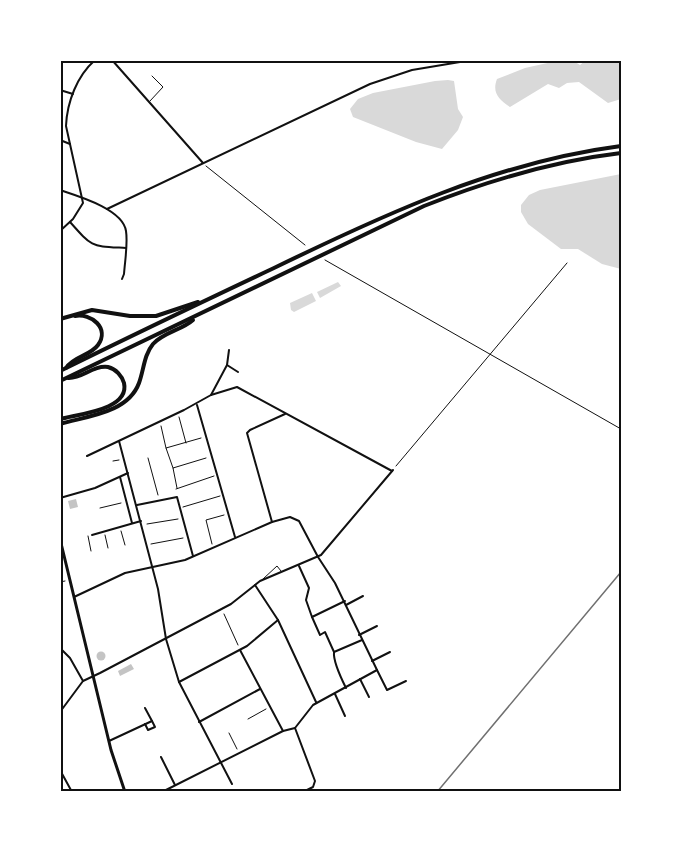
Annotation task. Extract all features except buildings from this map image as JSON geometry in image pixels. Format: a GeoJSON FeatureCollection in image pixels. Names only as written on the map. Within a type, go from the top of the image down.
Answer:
{"type":"FeatureCollection","features":[{"type":"Feature","properties":{"kind":"highway"},"geometry":{"type":"LineString","coordinates":[[60,371],[358,227],[429,197],[523,166],[621,146]]}},
{"type":"Feature","properties":{"kind":"highway"},"geometry":{"type":"LineString","coordinates":[[60,381],[440,200],[524,172],[621,153]]}},
{"type":"Feature","properties":{"kind":"highway"},"geometry":{"type":"LineString","coordinates":[[60,320],[92,310],[142,317],[156,316],[172,312],[190,303],[205,301]]}},
{"type":"Feature","properties":{"kind":"highway"},"geometry":{"type":"LineString","coordinates":[[60,320],[86,315],[96,321],[101,330],[97,347],[70,362],[66,368]]}},
{"type":"Feature","properties":{"kind":"highway"},"geometry":{"type":"LineString","coordinates":[[60,424],[123,404],[132,396],[139,383],[147,352],[152,344],[197,316]]}},
{"type":"Feature","properties":{"kind":"highway"},"geometry":{"type":"LineString","coordinates":[[60,419],[117,404],[124,389],[124,382],[118,372],[106,367],[100,367],[75,378],[67,378]]}},
{"type":"Feature","properties":{"kind":"main road"},"geometry":{"type":"LineString","coordinates":[[60,539],[109,741],[125,792]]}},
{"type":"Feature","properties":{"kind":"street"},"geometry":{"type":"LineString","coordinates":[[60,231],[70,222],[83,203],[66,126],[66,116],[79,77],[95,60]]}},
{"type":"Feature","properties":{"kind":"street"},"geometry":{"type":"LineString","coordinates":[[112,60],[203,163]]}},
{"type":"Feature","properties":{"kind":"street"},"geometry":{"type":"LineString","coordinates":[[107,209],[312,110],[393,75],[472,60]]}},
{"type":"Feature","properties":{"kind":"street"},"geometry":{"type":"LineString","coordinates":[[60,90],[73,94]]}},
{"type":"Feature","properties":{"kind":"street"},"geometry":{"type":"LineString","coordinates":[[60,140],[70,144]]}},
{"type":"Feature","properties":{"kind":"street"},"geometry":{"type":"LineString","coordinates":[[60,190],[99,203],[125,226],[126,248],[122,279]]}},
{"type":"Feature","properties":{"kind":"street"},"geometry":{"type":"LineString","coordinates":[[70,222],[88,242],[95,246],[126,248]]}},
{"type":"Feature","properties":{"kind":"street"},"geometry":{"type":"LineString","coordinates":[[211,395],[227,365],[229,350]]}},
{"type":"Feature","properties":{"kind":"street"},"geometry":{"type":"LineString","coordinates":[[227,365],[238,372]]}},
{"type":"Feature","properties":{"kind":"street"},"geometry":{"type":"LineString","coordinates":[[60,712],[83,681],[221,609],[260,581],[318,557],[326,551],[393,470],[237,387],[211,395],[87,456]]}},
{"type":"Feature","properties":{"kind":"street"},"geometry":{"type":"LineString","coordinates":[[196,404],[235,537]]}},
{"type":"Feature","properties":{"kind":"street"},"geometry":{"type":"LineString","coordinates":[[272,522],[247,433],[286,414]]}},
{"type":"Feature","properties":{"kind":"street"},"geometry":{"type":"LineString","coordinates":[[119,441],[158,589],[165,639],[179,682],[232,784]]}},
{"type":"Feature","properties":{"kind":"street"},"geometry":{"type":"LineString","coordinates":[[60,498],[95,488],[128,473]]}},
{"type":"Feature","properties":{"kind":"street"},"geometry":{"type":"LineString","coordinates":[[120,477],[132,523]]}},
{"type":"Feature","properties":{"kind":"street"},"geometry":{"type":"LineString","coordinates":[[137,505],[177,497],[193,556]]}},
{"type":"Feature","properties":{"kind":"street"},"geometry":{"type":"LineString","coordinates":[[74,597],[125,573],[193,556],[272,522],[290,517],[299,521],[324,565],[387,690],[406,681]]}},
{"type":"Feature","properties":{"kind":"street"},"geometry":{"type":"LineString","coordinates":[[92,535],[141,521]]}},
{"type":"Feature","properties":{"kind":"street"},"geometry":{"type":"LineString","coordinates":[[299,566],[309,588],[306,600],[312,616],[320,635],[325,632],[345,688]]}},
{"type":"Feature","properties":{"kind":"street"},"geometry":{"type":"LineString","coordinates":[[255,585],[278,620],[317,703]]}},
{"type":"Feature","properties":{"kind":"street"},"geometry":{"type":"LineString","coordinates":[[312,616],[363,596]]}},
{"type":"Feature","properties":{"kind":"street"},"geometry":{"type":"LineString","coordinates":[[179,682],[240,650],[278,620]]}},
{"type":"Feature","properties":{"kind":"street"},"geometry":{"type":"LineString","coordinates":[[359,635],[377,626]]}},
{"type":"Feature","properties":{"kind":"street"},"geometry":{"type":"LineString","coordinates":[[334,652],[362,640]]}},
{"type":"Feature","properties":{"kind":"street"},"geometry":{"type":"LineString","coordinates":[[60,648],[83,681]]}},
{"type":"Feature","properties":{"kind":"street"},"geometry":{"type":"LineString","coordinates":[[240,650],[283,731]]}},
{"type":"Feature","properties":{"kind":"street"},"geometry":{"type":"LineString","coordinates":[[60,653],[64,651]]}},
{"type":"Feature","properties":{"kind":"street"},"geometry":{"type":"LineString","coordinates":[[372,661],[390,652]]}},
{"type":"Feature","properties":{"kind":"street"},"geometry":{"type":"LineString","coordinates":[[162,792],[283,731],[295,728],[309,708],[377,670]]}},
{"type":"Feature","properties":{"kind":"street"},"geometry":{"type":"LineString","coordinates":[[360,679],[369,697]]}},
{"type":"Feature","properties":{"kind":"street"},"geometry":{"type":"LineString","coordinates":[[199,722],[261,689]]}},
{"type":"Feature","properties":{"kind":"street"},"geometry":{"type":"LineString","coordinates":[[335,694],[345,716]]}},
{"type":"Feature","properties":{"kind":"street"},"geometry":{"type":"LineString","coordinates":[[145,708],[155,726],[148,730],[145,724]]}},
{"type":"Feature","properties":{"kind":"street"},"geometry":{"type":"LineString","coordinates":[[109,741],[152,721]]}},
{"type":"Feature","properties":{"kind":"street"},"geometry":{"type":"LineString","coordinates":[[295,728],[315,781],[313,789],[303,792]]}},
{"type":"Feature","properties":{"kind":"street"},"geometry":{"type":"LineString","coordinates":[[161,757],[175,786]]}},
{"type":"Feature","properties":{"kind":"street"},"geometry":{"type":"LineString","coordinates":[[60,770],[72,792]]}},
{"type":"Feature","properties":{"kind":"lane"},"geometry":{"type":"LineString","coordinates":[[149,103],[164,87],[152,76]]}},
{"type":"Feature","properties":{"kind":"lane"},"geometry":{"type":"LineString","coordinates":[[260,581],[278,566],[282,573]]}},
{"type":"Feature","properties":{"kind":"path"},"geometry":{"type":"LineString","coordinates":[[203,163],[305,245]]}},
{"type":"Feature","properties":{"kind":"path"},"geometry":{"type":"LineString","coordinates":[[325,260],[621,429]]}},
{"type":"Feature","properties":{"kind":"path"},"geometry":{"type":"LineString","coordinates":[[393,470],[567,263]]}},
{"type":"Feature","properties":{"kind":"path"},"geometry":{"type":"LineString","coordinates":[[178,413],[186,443]]}},
{"type":"Feature","properties":{"kind":"path"},"geometry":{"type":"LineString","coordinates":[[159,421],[173,468],[176,488],[216,476]]}},
{"type":"Feature","properties":{"kind":"path"},"geometry":{"type":"LineString","coordinates":[[166,448],[206,437]]}},
{"type":"Feature","properties":{"kind":"path"},"geometry":{"type":"LineString","coordinates":[[173,468],[211,456]]}},
{"type":"Feature","properties":{"kind":"path"},"geometry":{"type":"LineString","coordinates":[[113,461],[124,458]]}},
{"type":"Feature","properties":{"kind":"path"},"geometry":{"type":"LineString","coordinates":[[148,458],[159,500]]}},
{"type":"Feature","properties":{"kind":"path"},"geometry":{"type":"LineString","coordinates":[[181,508],[222,496]]}},
{"type":"Feature","properties":{"kind":"path"},"geometry":{"type":"LineString","coordinates":[[100,508],[126,502]]}},
{"type":"Feature","properties":{"kind":"path"},"geometry":{"type":"LineString","coordinates":[[213,549],[206,520],[227,515]]}},
{"type":"Feature","properties":{"kind":"path"},"geometry":{"type":"LineString","coordinates":[[142,525],[183,518]]}},
{"type":"Feature","properties":{"kind":"path"},"geometry":{"type":"LineString","coordinates":[[120,526],[124,545]]}},
{"type":"Feature","properties":{"kind":"path"},"geometry":{"type":"LineString","coordinates":[[104,530],[108,548]]}},
{"type":"Feature","properties":{"kind":"path"},"geometry":{"type":"LineString","coordinates":[[91,551],[87,537],[92,535]]}},
{"type":"Feature","properties":{"kind":"path"},"geometry":{"type":"LineString","coordinates":[[147,545],[188,537]]}},
{"type":"Feature","properties":{"kind":"path"},"geometry":{"type":"LineString","coordinates":[[60,582],[70,579]]}},
{"type":"Feature","properties":{"kind":"path"},"geometry":{"type":"LineString","coordinates":[[221,609],[240,650]]}},
{"type":"Feature","properties":{"kind":"path"},"geometry":{"type":"LineString","coordinates":[[248,718],[271,707]]}},
{"type":"Feature","properties":{"kind":"path"},"geometry":{"type":"LineString","coordinates":[[229,733],[239,753]]}},
{"type":"Feature","properties":{"kind":"shaded area"},"geometry":{"type":"Polygon","coordinates":[[[561,60],[572,60],[580,65],[586,60],[621,60],[621,99],[608,103],[579,82],[567,83],[559,88],[548,84],[510,107],[497,95],[495,88],[497,79],[525,68],[561,60]]]}},
{"type":"Feature","properties":{"kind":"shaded area"},"geometry":{"type":"Polygon","coordinates":[[[448,80],[454,81],[458,109],[463,117],[458,130],[442,149],[416,142],[353,117],[350,109],[358,99],[373,93],[448,80]]]}},
{"type":"Feature","properties":{"kind":"shaded area"},"geometry":{"type":"Polygon","coordinates":[[[621,174],[621,269],[602,264],[578,249],[561,249],[528,224],[521,212],[521,205],[529,195],[540,190],[621,174]]]}},
{"type":"Feature","properties":{"kind":"shaded area"},"geometry":{"type":"Polygon","coordinates":[[[338,282],[341,286],[320,298],[317,292],[338,282]]]}},
{"type":"Feature","properties":{"kind":"shaded area"},"geometry":{"type":"Polygon","coordinates":[[[312,293],[316,301],[294,312],[291,310],[290,303],[312,293]]]}},
{"type":"Feature","properties":{"kind":"railway"},"geometry":{"type":"LineString","coordinates":[[437,792],[621,572]]}}]}
